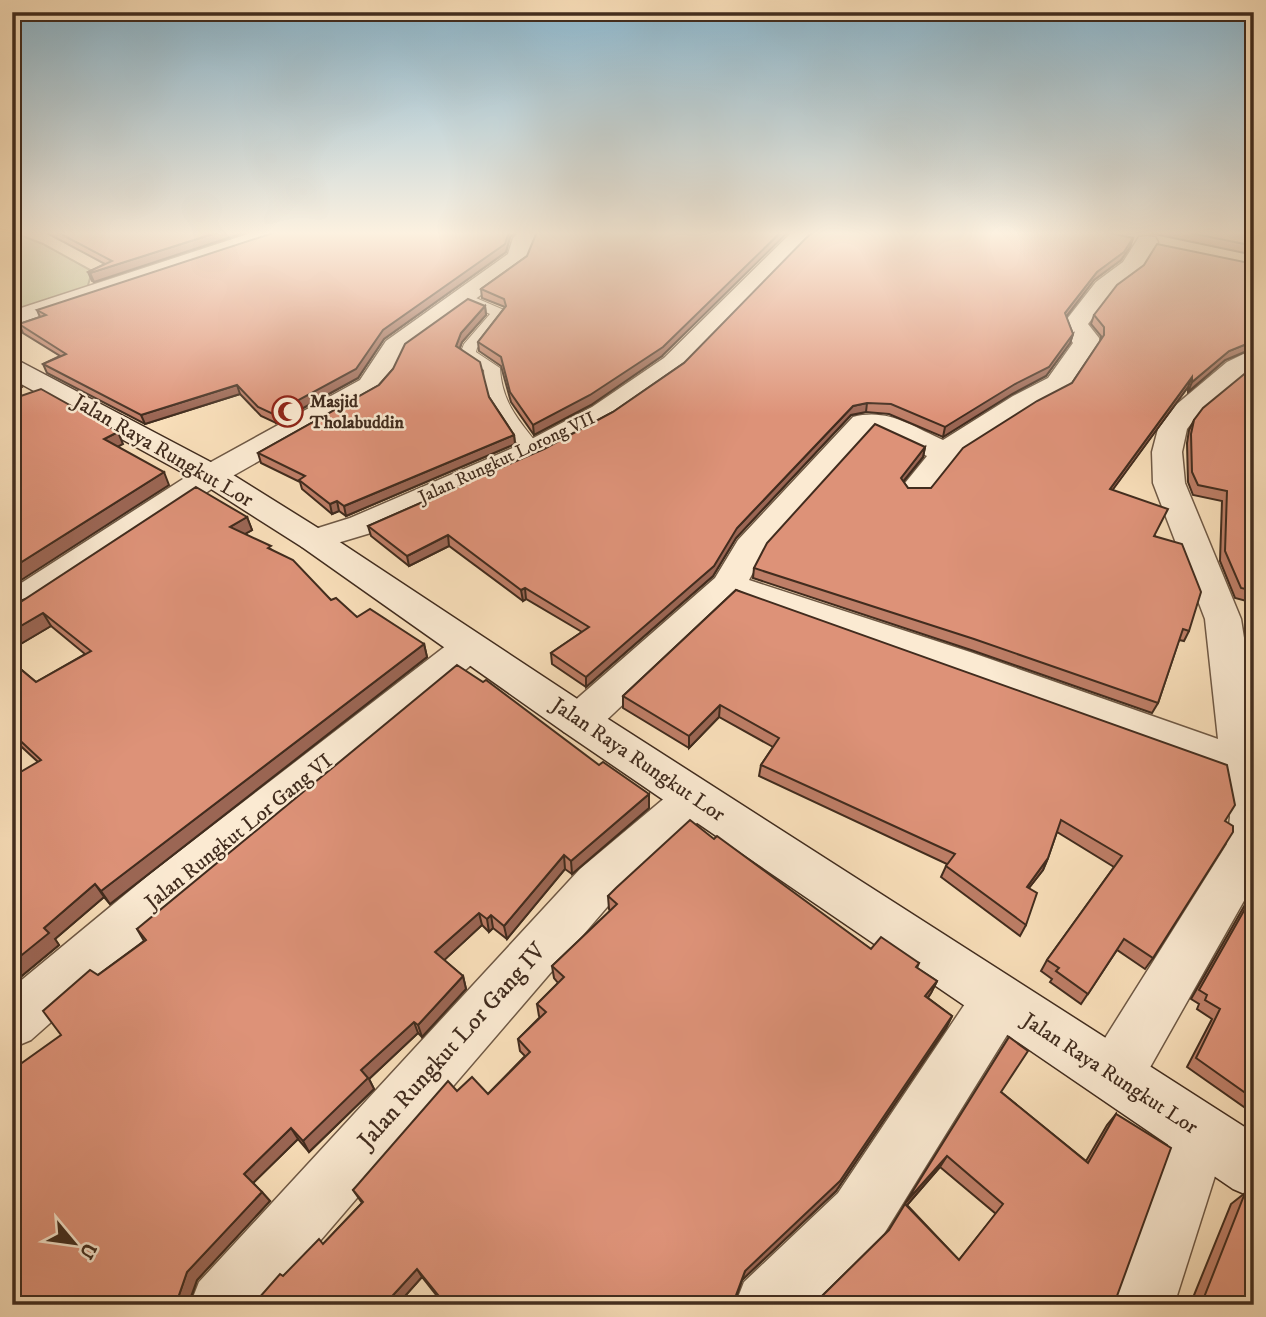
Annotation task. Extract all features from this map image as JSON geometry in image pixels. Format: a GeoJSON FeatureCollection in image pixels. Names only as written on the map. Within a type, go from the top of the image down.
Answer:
{"type":"FeatureCollection","features":[{"type":"Feature","properties":{"kind":"street"},"geometry":{"type":"LineString","coordinates":[[12,318],[87,293]]}},
{"type":"Feature","properties":{"kind":"street"},"geometry":{"type":"LineString","coordinates":[[12,606],[211,475],[370,386],[381,376],[388,354],[395,346],[466,293]]}},
{"type":"Feature","properties":{"kind":"street","name":"Jalan Rungkut Lorong VII"},"geometry":{"type":"LineString","coordinates":[[314,540],[362,524],[533,450],[602,413],[673,363],[743,293]]}},
{"type":"Feature","properties":{"kind":"street"},"geometry":{"type":"LineString","coordinates":[[917,488],[946,453],[965,438],[1063,380],[1086,343],[1076,324],[1099,293]]}},
{"type":"Feature","properties":{"kind":"street"},"geometry":{"type":"LineString","coordinates":[[1115,1074],[1250,847],[1252,817],[1242,765],[1239,624],[1206,570],[1168,483],[1167,455],[1170,437],[1180,414],[1236,367],[1254,357]]}},
{"type":"Feature","properties":{"kind":"street","name":"Jalan Raya Rungkut Lor"},"geometry":{"type":"LineString","coordinates":[[12,368],[211,475],[314,540],[469,647],[998,1001],[1115,1074],[1254,1168]]}},
{"type":"Feature","properties":{"kind":"street"},"geometry":{"type":"LineString","coordinates":[[12,404],[51,387]]}},
{"type":"Feature","properties":{"kind":"street"},"geometry":{"type":"LineString","coordinates":[[579,721],[728,585],[750,547],[869,420],[946,453]]}},
{"type":"Feature","properties":{"kind":"street"},"geometry":{"type":"LineString","coordinates":[[728,585],[956,662],[1242,765]]}},
{"type":"Feature","properties":{"kind":"street","name":"Jalan Rungkut Lor Gang VI"},"geometry":{"type":"LineString","coordinates":[[12,1022],[167,889],[469,647]]}},
{"type":"Feature","properties":{"kind":"street","name":"Jalan Rungkut Lor Gang IV"},"geometry":{"type":"LineString","coordinates":[[222,1305],[597,884],[695,798]]}},
{"type":"Feature","properties":{"kind":"street"},"geometry":{"type":"LineString","coordinates":[[767,1305],[860,1215],[998,1001]]}},
{"type":"Feature","properties":{"kind":"street"},"geometry":{"type":"LineString","coordinates":[[1141,1305],[1200,1132]]}},
{"type":"Feature","properties":{"kind":"lane"},"geometry":{"type":"LineString","coordinates":[[462,296],[498,310],[497,315],[469,347],[468,354],[492,368],[494,392],[504,418],[533,450]]}},
{"type":"Feature","properties":{"kind":"green space"},"geometry":{"type":"Polygon","coordinates":[[[12,293],[74,293],[12,314],[12,293]]]}},
{"type":"Feature","properties":{"kind":"building"},"geometry":{"type":"Polygon","coordinates":[[[88,293],[435,293],[383,330],[356,369],[273,414],[258,407],[237,385],[141,415],[43,364],[66,354],[19,324],[46,315],[37,310],[88,293]]]}},
{"type":"Feature","properties":{"kind":"building"},"geometry":{"type":"Polygon","coordinates":[[[491,293],[718,293],[663,347],[590,395],[533,425],[510,392],[501,357],[478,342],[506,306],[504,299],[491,293]]]}},
{"type":"Feature","properties":{"kind":"building"},"geometry":{"type":"Polygon","coordinates":[[[752,293],[1080,293],[1065,313],[1073,334],[1049,367],[1015,384],[945,427],[891,404],[867,403],[853,406],[737,528],[714,566],[586,677],[551,653],[589,627],[525,588],[521,590],[448,535],[407,556],[368,526],[544,449],[613,412],[684,363],[752,293]]]}},
{"type":"Feature","properties":{"kind":"building"},"geometry":{"type":"Polygon","coordinates":[[[1111,293],[1254,293],[1254,341],[1229,351],[1192,382],[1192,377],[1110,489],[1168,509],[1154,536],[1182,544],[1201,592],[1189,631],[1183,629],[1158,703],[974,639],[754,568],[767,543],[875,424],[925,447],[901,478],[908,488],[931,488],[963,448],[1037,401],[1072,383],[1104,335],[1104,327],[1094,315],[1111,293]]]}},
{"type":"Feature","properties":{"kind":"building"},"geometry":{"type":"Polygon","coordinates":[[[468,299],[485,306],[461,333],[456,346],[480,362],[489,397],[514,435],[344,506],[337,501],[330,504],[299,480],[305,476],[258,453],[379,385],[393,369],[405,344],[468,299]]]}},
{"type":"Feature","properties":{"kind":"building"},"geometry":{"type":"Polygon","coordinates":[[[1254,366],[1254,591],[1241,588],[1225,551],[1227,491],[1198,485],[1192,472],[1191,434],[1194,420],[1203,408],[1254,366]]]}},
{"type":"Feature","properties":{"kind":"building"},"geometry":{"type":"Polygon","coordinates":[[[41,389],[118,432],[104,439],[164,472],[12,568],[12,399],[41,389]]]}},
{"type":"Feature","properties":{"kind":"building"},"geometry":{"type":"Polygon","coordinates":[[[196,487],[247,517],[230,527],[271,546],[268,548],[293,560],[331,600],[336,598],[357,617],[370,609],[424,644],[101,891],[95,884],[44,928],[49,933],[12,963],[12,777],[41,760],[12,733],[12,662],[36,682],[91,651],[43,613],[12,631],[12,604],[19,603],[196,487]]]}},
{"type":"Feature","properties":{"kind":"building"},"geometry":{"type":"Polygon","coordinates":[[[736,590],[1227,765],[1235,805],[1225,821],[1233,826],[1233,832],[1153,958],[1124,939],[1088,994],[1056,971],[1059,968],[1047,960],[1122,856],[1061,820],[1048,858],[1027,887],[1037,893],[1026,925],[946,866],[955,854],[761,765],[779,738],[720,705],[689,736],[623,696],[736,590]]]}},
{"type":"Feature","properties":{"kind":"building"},"geometry":{"type":"Polygon","coordinates":[[[457,665],[483,682],[486,680],[599,765],[603,762],[649,794],[571,861],[564,855],[504,926],[491,915],[487,919],[479,913],[435,952],[463,976],[418,1025],[414,1022],[361,1070],[368,1078],[303,1141],[291,1128],[244,1174],[262,1192],[187,1272],[178,1298],[259,1298],[280,1274],[283,1276],[319,1239],[323,1244],[363,1202],[353,1190],[448,1081],[457,1091],[472,1077],[488,1094],[530,1052],[518,1039],[546,1012],[537,1004],[564,977],[552,966],[617,904],[608,896],[690,820],[714,839],[717,836],[871,949],[881,937],[919,963],[916,967],[937,981],[925,996],[952,1016],[840,1181],[745,1271],[735,1298],[819,1299],[889,1230],[905,1204],[959,1260],[1003,1204],[947,1156],[906,1202],[1009,1037],[1028,1051],[1001,1092],[1088,1163],[1116,1114],[1171,1148],[1117,1296],[1120,1299],[1133,1299],[1131,1305],[446,1305],[417,1269],[384,1305],[12,1305],[12,1070],[61,1035],[43,1011],[90,970],[98,975],[146,940],[137,929],[457,665]]]}},
{"type":"Feature","properties":{"kind":"building"},"geometry":{"type":"Polygon","coordinates":[[[1254,893],[1254,1099],[1196,1058],[1220,1009],[1205,1000],[1207,995],[1199,990],[1254,893]]]}},
{"type":"Feature","properties":{"kind":"building"},"geometry":{"type":"Polygon","coordinates":[[[1245,1193],[1254,1199],[1254,1305],[1201,1305],[1245,1193]]]}},
{"type":"Feature","properties":{"kind":"place","name":"Masjid Tholabuddin"},"geometry":{"type":"Point","coordinates":[287,412]}}]}
